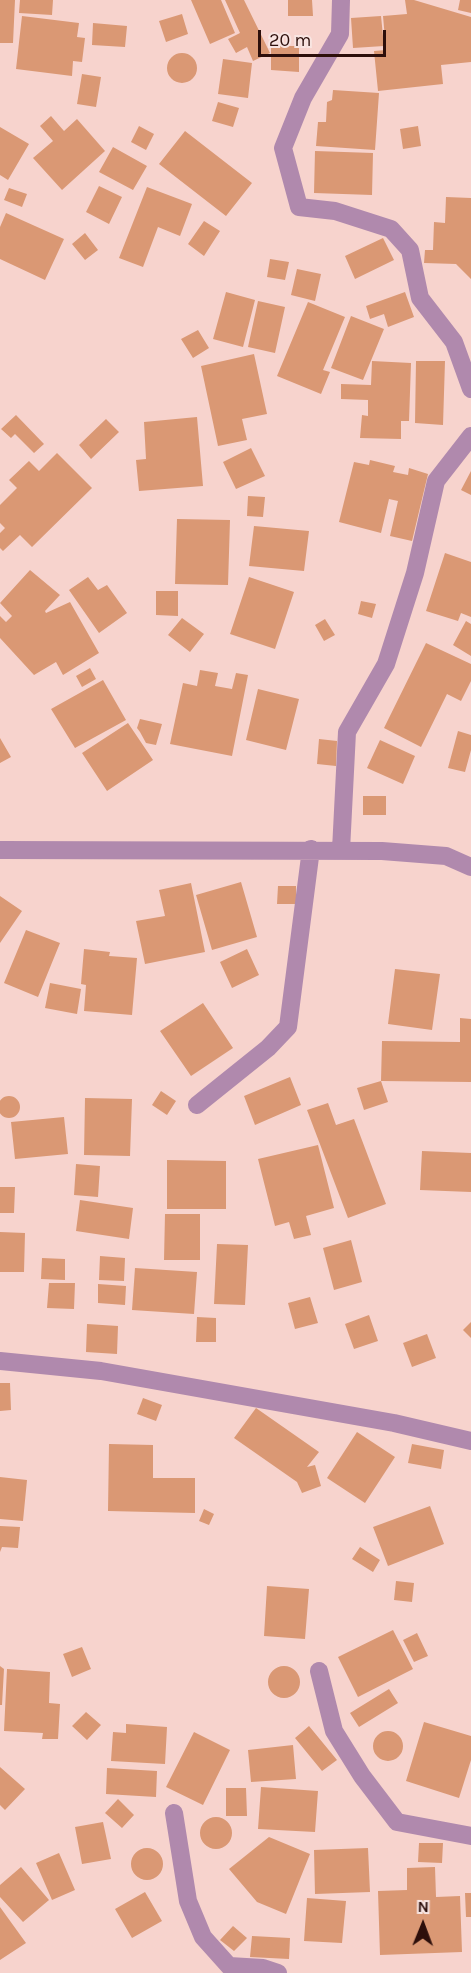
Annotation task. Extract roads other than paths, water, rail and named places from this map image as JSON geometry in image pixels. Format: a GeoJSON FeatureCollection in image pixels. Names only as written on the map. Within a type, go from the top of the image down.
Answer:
{"type":"FeatureCollection","features":[{"type":"Feature","properties":{"kind":"street"},"geometry":{"type":"LineString","coordinates":[[340,0],[340,34],[303,98],[283,148],[299,207],[335,211],[391,229],[410,250],[420,297],[454,342],[471,389]]}},
{"type":"Feature","properties":{"kind":"street"},"geometry":{"type":"LineString","coordinates":[[340,850],[347,732],[386,664],[416,573],[436,481],[471,436]]}},
{"type":"Feature","properties":{"kind":"street"},"geometry":{"type":"LineString","coordinates":[[197,1105],[268,1048],[288,1027],[311,849]]}},
{"type":"Feature","properties":{"kind":"street"},"geometry":{"type":"LineString","coordinates":[[0,850],[340,850],[446,855],[471,867]]}},
{"type":"Feature","properties":{"kind":"street"},"geometry":{"type":"LineString","coordinates":[[0,1361],[101,1371],[394,1423],[471,1441]]}},
{"type":"Feature","properties":{"kind":"street"},"geometry":{"type":"LineString","coordinates":[[319,1671],[334,1731],[362,1776],[397,1822],[471,1836]]}},
{"type":"Feature","properties":{"kind":"street"},"geometry":{"type":"LineString","coordinates":[[174,1813],[188,1901],[203,1937],[229,1966],[263,1968],[278,1973]]}}]}
